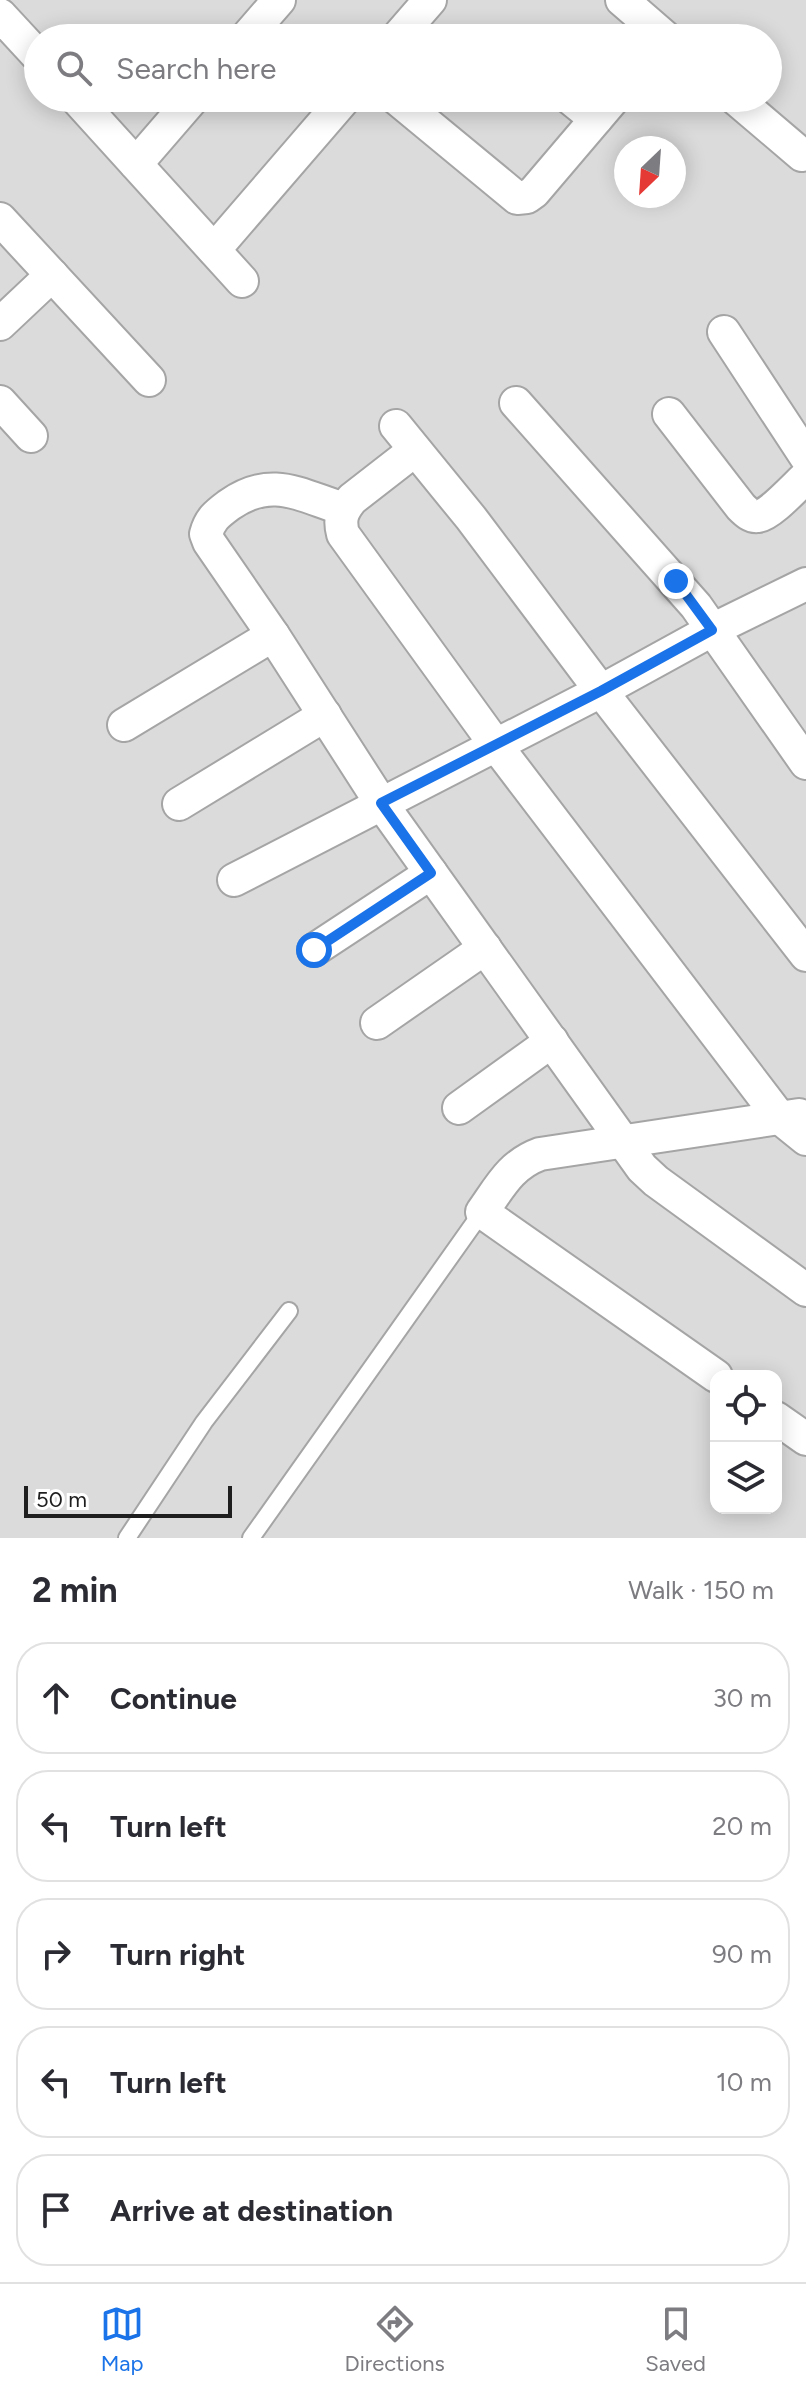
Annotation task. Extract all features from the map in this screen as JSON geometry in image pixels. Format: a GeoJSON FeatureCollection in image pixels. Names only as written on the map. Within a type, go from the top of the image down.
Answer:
{"type":"FeatureCollection","features":[{"type":"Feature","properties":{"kind":"street"},"geometry":{"type":"LineString","coordinates":[[258,24],[279,0]]}},
{"type":"Feature","properties":{"kind":"street"},"geometry":{"type":"LineString","coordinates":[[409,24],[430,0]]}},
{"type":"Feature","properties":{"kind":"street"},"geometry":{"type":"LineString","coordinates":[[622,0],[650,24]]}},
{"type":"Feature","properties":{"kind":"street"},"geometry":{"type":"LineString","coordinates":[[0,15],[24,41]]}},
{"type":"Feature","properties":{"kind":"street"},"geometry":{"type":"LineString","coordinates":[[89,112],[242,281]]}},
{"type":"Feature","properties":{"kind":"street"},"geometry":{"type":"LineString","coordinates":[[136,164],[181,112]]}},
{"type":"Feature","properties":{"kind":"street"},"geometry":{"type":"LineString","coordinates":[[214,250],[333,112]]}},
{"type":"Feature","properties":{"kind":"street"},"geometry":{"type":"LineString","coordinates":[[412,112],[508,194],[517,198],[534,192],[602,112]]}},
{"type":"Feature","properties":{"kind":"street"},"geometry":{"type":"LineString","coordinates":[[751,112],[802,155]]}},
{"type":"Feature","properties":{"kind":"street"},"geometry":{"type":"LineString","coordinates":[[0,219],[149,380]]}},
{"type":"Feature","properties":{"kind":"street"},"geometry":{"type":"LineString","coordinates":[[0,324],[52,275]]}},
{"type":"Feature","properties":{"kind":"street"},"geometry":{"type":"LineString","coordinates":[[724,332],[806,457]]}},
{"type":"Feature","properties":{"kind":"street"},"geometry":{"type":"LineString","coordinates":[[0,402],[31,436]]}},
{"type":"Feature","properties":{"kind":"street"},"geometry":{"type":"LineString","coordinates":[[516,403],[676,581],[806,762]]}},
{"type":"Feature","properties":{"kind":"street"},"geometry":{"type":"LineString","coordinates":[[669,414],[749,514],[757,517],[766,513],[806,477]]}},
{"type":"Feature","properties":{"kind":"street"},"geometry":{"type":"LineString","coordinates":[[806,955],[471,518],[406,438],[344,509],[340,522],[343,534],[495,744],[793,1116],[806,1139]]}},
{"type":"Feature","properties":{"kind":"street"},"geometry":{"type":"LineString","coordinates":[[344,509],[276,489],[261,488],[245,494],[214,516],[206,534],[381,803],[642,1168],[806,1290]]}},
{"type":"Feature","properties":{"kind":"street"},"geometry":{"type":"LineString","coordinates":[[234,880],[806,584]]}},
{"type":"Feature","properties":{"kind":"street"},"geometry":{"type":"LineString","coordinates":[[124,725],[273,635]]}},
{"type":"Feature","properties":{"kind":"street"},"geometry":{"type":"LineString","coordinates":[[179,804],[325,715]]}},
{"type":"Feature","properties":{"kind":"street"},"geometry":{"type":"LineString","coordinates":[[314,950],[431,873]]}},
{"type":"Feature","properties":{"kind":"street"},"geometry":{"type":"LineString","coordinates":[[377,1023],[485,948]]}},
{"type":"Feature","properties":{"kind":"street"},"geometry":{"type":"LineString","coordinates":[[459,1108],[552,1041]]}},
{"type":"Feature","properties":{"kind":"street"},"geometry":{"type":"LineString","coordinates":[[710,1372],[482,1212],[512,1170],[540,1154],[793,1116]]}},
{"type":"Feature","properties":{"kind":"street"},"geometry":{"type":"LineString","coordinates":[[782,1422],[806,1439]]}},
{"type":"Feature","properties":{"kind":"lane"},"geometry":{"type":"LineString","coordinates":[[251,1538],[482,1212]]}},
{"type":"Feature","properties":{"kind":"lane"},"geometry":{"type":"LineString","coordinates":[[127,1538],[204,1422],[289,1311]]}},
{"type":"Feature","properties":{"kind":"shaded area"},"geometry":{"type":"Polygon","coordinates":[[[0,0],[806,0],[806,1538],[0,1538],[0,0]]]}},
{"type":"Feature","properties":{"kind":"route"},"geometry":{"type":"LineString","coordinates":[[314,950],[431,873],[381,803],[601,691],[712,630],[676,581]]}}]}
